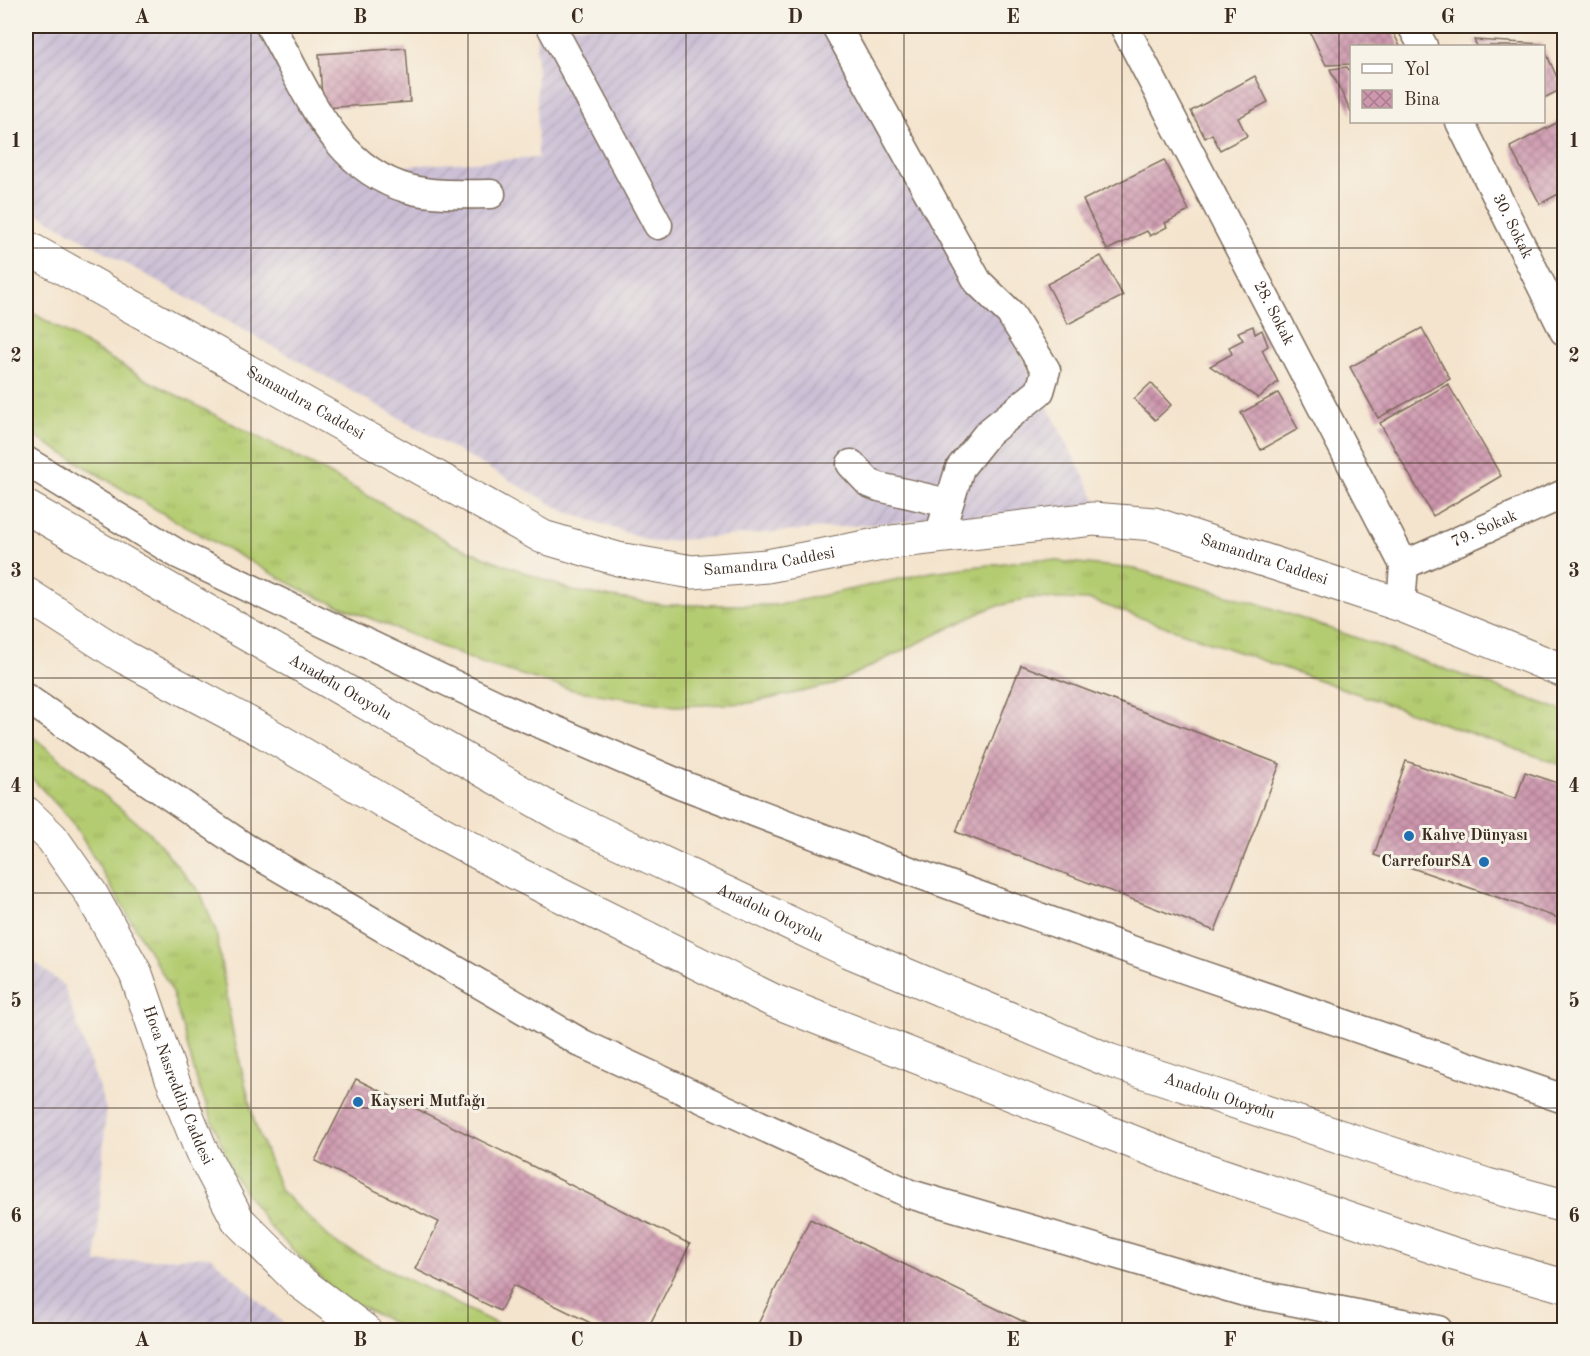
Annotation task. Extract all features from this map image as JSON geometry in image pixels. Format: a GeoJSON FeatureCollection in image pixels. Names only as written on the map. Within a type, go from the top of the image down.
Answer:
{"type":"FeatureCollection","features":[{"type":"Feature","properties":{"kind":"main road","name":"Samandıra Caddesi"},"geometry":{"type":"LineString","coordinates":[[26,247],[543,537],[618,559],[692,573],[767,566],[892,542],[1093,519],[1154,524],[1401,605],[1564,671]]}},
{"type":"Feature","properties":{"kind":"main road","name":"Anadolu Otoyolu"},"geometry":{"type":"LineString","coordinates":[[26,507],[560,814],[849,951],[1108,1060],[1476,1182],[1564,1206]]}},
{"type":"Feature","properties":{"kind":"main road"},"geometry":{"type":"LineString","coordinates":[[26,594],[124,657],[263,731],[390,805],[516,873],[772,1000],[1190,1164],[1454,1254],[1564,1286]]}},
{"type":"Feature","properties":{"kind":"main road","name":"Hoca Nasreddin Caddesi"},"geometry":{"type":"LineString","coordinates":[[26,813],[52,838],[90,892],[136,974],[171,1076],[201,1150],[238,1220],[300,1282],[364,1330]]}},
{"type":"Feature","properties":{"kind":"street"},"geometry":{"type":"LineString","coordinates":[[270,26],[324,124],[354,159],[377,174],[408,188],[450,194],[491,194]]}},
{"type":"Feature","properties":{"kind":"street"},"geometry":{"type":"LineString","coordinates":[[551,26],[658,225]]}},
{"type":"Feature","properties":{"kind":"street"},"geometry":{"type":"LineString","coordinates":[[837,26],[978,282],[1010,313],[1046,370],[1040,391],[988,434],[971,451],[960,468],[939,536]]}},
{"type":"Feature","properties":{"kind":"street","name":"28. Sokak"},"geometry":{"type":"LineString","coordinates":[[1124,26],[1404,565]]}},
{"type":"Feature","properties":{"kind":"street"},"geometry":{"type":"LineString","coordinates":[[1412,26],[1422,45]]}},
{"type":"Feature","properties":{"kind":"street","name":"30. Sokak"},"geometry":{"type":"LineString","coordinates":[[1460,123],[1564,331]]}},
{"type":"Feature","properties":{"kind":"street"},"geometry":{"type":"LineString","coordinates":[[26,461],[178,554],[499,706],[680,784],[913,872],[1190,971],[1564,1098]]}},
{"type":"Feature","properties":{"kind":"street"},"geometry":{"type":"LineString","coordinates":[[851,464],[869,483],[948,503]]}},
{"type":"Feature","properties":{"kind":"street","name":"79. Sokak"},"geometry":{"type":"LineString","coordinates":[[1404,565],[1564,494]]}},
{"type":"Feature","properties":{"kind":"street"},"geometry":{"type":"LineString","coordinates":[[1401,605],[1404,565]]}},
{"type":"Feature","properties":{"kind":"street"},"geometry":{"type":"LineString","coordinates":[[26,698],[246,848],[583,1044],[910,1194],[1245,1292],[1438,1330]]}},
{"type":"Feature","properties":{"kind":"shaded area"},"geometry":{"type":"Polygon","coordinates":[[[26,26],[275,26],[351,169],[538,158],[536,26],[852,26],[1099,506],[653,542],[564,511],[26,207],[26,26]]]}},
{"type":"Feature","properties":{"kind":"shaded area"},"geometry":{"type":"Polygon","coordinates":[[[26,955],[64,986],[106,1109],[96,1263],[210,1256],[291,1330],[26,1330],[26,955]]]}},
{"type":"Feature","properties":{"kind":"green space"},"geometry":{"type":"Polygon","coordinates":[[[26,309],[145,379],[326,472],[454,545],[573,591],[665,605],[779,605],[931,572],[1038,559],[1135,569],[1263,605],[1564,711],[1564,766],[1090,600],[1030,598],[990,608],[832,685],[750,703],[675,706],[573,690],[481,663],[310,594],[177,522],[26,431],[26,309]]]}},
{"type":"Feature","properties":{"kind":"green space"},"geometry":{"type":"Polygon","coordinates":[[[26,731],[150,833],[201,894],[216,932],[233,1034],[255,1124],[281,1191],[335,1243],[509,1330],[407,1330],[338,1295],[268,1225],[233,1174],[198,1084],[171,988],[72,821],[26,772],[26,731]]]}},
{"type":"Feature","properties":{"kind":"building"},"geometry":{"type":"Polygon","coordinates":[[[1307,26],[1390,26],[1400,45],[1350,45],[1350,64],[1326,65],[1307,26]]]}},
{"type":"Feature","properties":{"kind":"building"},"geometry":{"type":"Polygon","coordinates":[[[1474,40],[1542,45],[1476,45],[1474,40]]]}},
{"type":"Feature","properties":{"kind":"building"},"geometry":{"type":"Polygon","coordinates":[[[406,48],[410,102],[323,108],[319,54],[406,48]]]}},
{"type":"Feature","properties":{"kind":"building"},"geometry":{"type":"Polygon","coordinates":[[[1545,50],[1562,89],[1545,98],[1545,50]]]}},
{"type":"Feature","properties":{"kind":"building"},"geometry":{"type":"Polygon","coordinates":[[[1347,67],[1350,71],[1350,110],[1330,69],[1347,67]]]}},
{"type":"Feature","properties":{"kind":"building"},"geometry":{"type":"Polygon","coordinates":[[[1255,76],[1268,102],[1238,118],[1247,136],[1220,150],[1212,134],[1205,138],[1191,111],[1255,76]]]}},
{"type":"Feature","properties":{"kind":"building"},"geometry":{"type":"Polygon","coordinates":[[[1564,119],[1564,191],[1540,204],[1510,147],[1564,119]]]}},
{"type":"Feature","properties":{"kind":"building"},"geometry":{"type":"Polygon","coordinates":[[[1164,160],[1189,211],[1165,223],[1167,227],[1150,236],[1147,231],[1107,250],[1083,200],[1164,160]]]}},
{"type":"Feature","properties":{"kind":"building"},"geometry":{"type":"Polygon","coordinates":[[[1101,256],[1123,296],[1068,324],[1047,284],[1101,256]]]}},
{"type":"Feature","properties":{"kind":"building"},"geometry":{"type":"Polygon","coordinates":[[[1253,326],[1255,334],[1262,330],[1268,346],[1262,350],[1278,382],[1258,398],[1210,366],[1232,354],[1229,347],[1243,340],[1238,332],[1253,326]]]}},
{"type":"Feature","properties":{"kind":"building"},"geometry":{"type":"Polygon","coordinates":[[[1422,328],[1450,379],[1378,418],[1350,367],[1422,328]]]}},
{"type":"Feature","properties":{"kind":"building"},"geometry":{"type":"Polygon","coordinates":[[[1151,383],[1171,405],[1155,420],[1134,399],[1151,383]]]}},
{"type":"Feature","properties":{"kind":"building"},"geometry":{"type":"Polygon","coordinates":[[[1448,384],[1501,476],[1433,516],[1380,423],[1448,384]]]}},
{"type":"Feature","properties":{"kind":"building"},"geometry":{"type":"Polygon","coordinates":[[[1278,393],[1298,429],[1261,450],[1241,413],[1278,393]]]}},
{"type":"Feature","properties":{"kind":"building"},"geometry":{"type":"Polygon","coordinates":[[[1021,665],[1280,764],[1215,931],[956,832],[1021,665]]]}},
{"type":"Feature","properties":{"kind":"building"},"geometry":{"type":"Polygon","coordinates":[[[1406,761],[1516,799],[1525,772],[1564,785],[1564,920],[1374,855],[1406,761]]]}},
{"type":"Feature","properties":{"kind":"building"},"geometry":{"type":"Polygon","coordinates":[[[356,1079],[690,1244],[647,1330],[605,1330],[513,1285],[500,1311],[415,1269],[439,1222],[315,1161],[356,1079]]]}},
{"type":"Feature","properties":{"kind":"building"},"geometry":{"type":"Polygon","coordinates":[[[810,1219],[1041,1330],[755,1330],[810,1219]]]}},
{"type":"Feature","properties":{"kind":"place","name":"Kahve Dünyası"},"geometry":{"type":"Point","coordinates":[1409,836]}},
{"type":"Feature","properties":{"kind":"place","name":"CarrefourSA"},"geometry":{"type":"Point","coordinates":[1484,862]}},
{"type":"Feature","properties":{"kind":"place","name":"Kayseri Mutfağı"},"geometry":{"type":"Point","coordinates":[358,1102]}}]}
